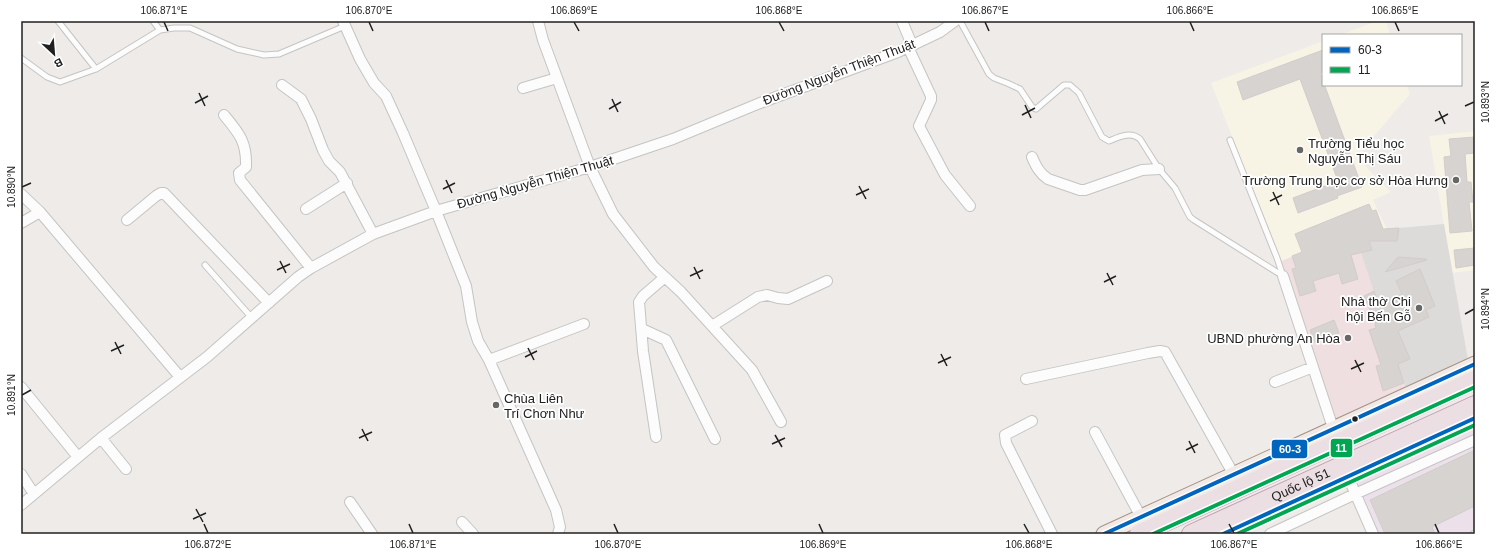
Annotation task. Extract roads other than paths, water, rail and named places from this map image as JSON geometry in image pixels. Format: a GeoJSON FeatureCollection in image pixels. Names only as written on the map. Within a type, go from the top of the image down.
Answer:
{"type":"FeatureCollection","features":[{"type":"Feature","properties":{"kind":"highway","name":"Quốc lộ 51"},"geometry":{"type":"LineString","coordinates":[[1140,526],[1374,418],[1475,380]]}},
{"type":"Feature","properties":{"kind":"highway","name":"Quốc lộ 51"},"geometry":{"type":"LineString","coordinates":[[1192,534],[1345,471],[1475,405]]}},
{"type":"Feature","properties":{"kind":"main road","name":"Quốc lộ 51"},"geometry":{"type":"LineString","coordinates":[[1237,481],[1333,428],[1374,418],[1475,364]]}},
{"type":"Feature","properties":{"kind":"main road","name":"Quốc lộ 51"},"geometry":{"type":"LineString","coordinates":[[1223,534],[1345,471],[1475,418]]}},
{"type":"Feature","properties":{"kind":"main road","name":"Quốc lộ 51"},"geometry":{"type":"LineString","coordinates":[[1104,534],[1140,526]]}},
{"type":"Feature","properties":{"kind":"street"},"geometry":{"type":"LineString","coordinates":[[538,21],[543,40],[590,167],[614,214],[654,267],[712,326],[752,370],[781,422]]}},
{"type":"Feature","properties":{"kind":"street"},"geometry":{"type":"LineString","coordinates":[[902,21],[910,46],[931,96],[931,100],[919,126],[945,175],[970,206]]}},
{"type":"Feature","properties":{"kind":"street","name":"Đường Nguyễn Thiện Thuật"},"geometry":{"type":"LineString","coordinates":[[21,505],[100,438],[207,357],[298,277],[311,268],[373,234],[436,211],[590,167],[673,139],[760,103],[910,46],[940,32],[955,21]]}},
{"type":"Feature","properties":{"kind":"street"},"geometry":{"type":"LineString","coordinates":[[344,24],[360,59],[374,83],[386,96],[403,133],[466,286],[472,322],[478,340],[489,360],[556,510],[560,533]]}},
{"type":"Feature","properties":{"kind":"street"},"geometry":{"type":"LineString","coordinates":[[523,88],[557,78]]}},
{"type":"Feature","properties":{"kind":"street"},"geometry":{"type":"LineString","coordinates":[[282,86],[301,99],[311,118],[323,150],[329,161],[340,172],[373,234]]}},
{"type":"Feature","properties":{"kind":"street"},"geometry":{"type":"LineString","coordinates":[[224,115],[238,132],[245,147],[246,167],[239,173],[240,180],[311,268]]}},
{"type":"Feature","properties":{"kind":"street"},"geometry":{"type":"LineString","coordinates":[[1032,157],[1040,173],[1044,177],[1080,190],[1085,190],[1142,170],[1159,169]]}},
{"type":"Feature","properties":{"kind":"street"},"geometry":{"type":"LineString","coordinates":[[306,209],[346,183]]}},
{"type":"Feature","properties":{"kind":"street"},"geometry":{"type":"LineString","coordinates":[[127,220],[161,193],[164,193],[269,303]]}},
{"type":"Feature","properties":{"kind":"street"},"geometry":{"type":"LineString","coordinates":[[21,194],[40,212],[180,377]]}},
{"type":"Feature","properties":{"kind":"street"},"geometry":{"type":"LineString","coordinates":[[21,223],[40,212]]}},
{"type":"Feature","properties":{"kind":"street"},"geometry":{"type":"LineString","coordinates":[[1283,276],[1333,428]]}},
{"type":"Feature","properties":{"kind":"street"},"geometry":{"type":"LineString","coordinates":[[656,437],[648,389],[640,302],[665,277]]}},
{"type":"Feature","properties":{"kind":"street"},"geometry":{"type":"LineString","coordinates":[[712,326],[758,297],[767,295],[788,299],[827,281]]}},
{"type":"Feature","properties":{"kind":"street"},"geometry":{"type":"LineString","coordinates":[[489,360],[584,324]]}},
{"type":"Feature","properties":{"kind":"street"},"geometry":{"type":"LineString","coordinates":[[642,329],[666,340],[715,440]]}},
{"type":"Feature","properties":{"kind":"street"},"geometry":{"type":"LineString","coordinates":[[1026,379],[1148,353],[1160,351],[1165,352],[1237,481]]}},
{"type":"Feature","properties":{"kind":"street"},"geometry":{"type":"LineString","coordinates":[[1275,382],[1313,367]]}},
{"type":"Feature","properties":{"kind":"street"},"geometry":{"type":"LineString","coordinates":[[21,387],[78,457]]}},
{"type":"Feature","properties":{"kind":"street"},"geometry":{"type":"LineString","coordinates":[[1032,421],[1005,435],[1006,443],[1052,534]]}},
{"type":"Feature","properties":{"kind":"street"},"geometry":{"type":"LineString","coordinates":[[1095,432],[1140,526]]}},
{"type":"Feature","properties":{"kind":"street"},"geometry":{"type":"LineString","coordinates":[[100,438],[126,469]]}},
{"type":"Feature","properties":{"kind":"street"},"geometry":{"type":"LineString","coordinates":[[1270,534],[1475,440]]}},
{"type":"Feature","properties":{"kind":"street"},"geometry":{"type":"LineString","coordinates":[[1345,471],[1373,534]]}},
{"type":"Feature","properties":{"kind":"street"},"geometry":{"type":"LineString","coordinates":[[21,474],[34,494]]}},
{"type":"Feature","properties":{"kind":"street"},"geometry":{"type":"LineString","coordinates":[[350,502],[372,534]]}},
{"type":"Feature","properties":{"kind":"street"},"geometry":{"type":"LineString","coordinates":[[462,522],[473,534]]}},
{"type":"Feature","properties":{"kind":"lane"},"geometry":{"type":"LineString","coordinates":[[58,21],[96,69]]}},
{"type":"Feature","properties":{"kind":"lane"},"geometry":{"type":"LineString","coordinates":[[152,21],[160,30]]}},
{"type":"Feature","properties":{"kind":"lane"},"geometry":{"type":"LineString","coordinates":[[960,21],[989,74],[994,78],[1020,89],[1032,108],[1038,108],[1064,85],[1070,85],[1079,93],[1102,138],[1109,141],[1128,134],[1135,135],[1140,139],[1159,169],[1175,188],[1190,217],[1283,276]]}},
{"type":"Feature","properties":{"kind":"lane"},"geometry":{"type":"LineString","coordinates":[[21,58],[48,77],[60,82],[96,69],[160,30],[190,28],[237,49],[264,55],[279,54],[344,24]]}},
{"type":"Feature","properties":{"kind":"lane"},"geometry":{"type":"LineString","coordinates":[[1230,140],[1283,276]]}},
{"type":"Feature","properties":{"kind":"lane"},"geometry":{"type":"LineString","coordinates":[[205,265],[252,318]]}},
{"type":"Feature","properties":{"kind":"place","name":"Trường Tiểu học Nguyễn Thị Sáu"},"geometry":{"type":"Point","coordinates":[1300,150]}},
{"type":"Feature","properties":{"kind":"place","name":"Trường Trung học cơ sở Hòa Hưng"},"geometry":{"type":"Point","coordinates":[1456,180]}},
{"type":"Feature","properties":{"kind":"place","name":"Nhà thờ Chi hội Bến Gỗ"},"geometry":{"type":"Point","coordinates":[1419,308]}},
{"type":"Feature","properties":{"kind":"place","name":"UBND phường An Hòa"},"geometry":{"type":"Point","coordinates":[1348,338]}},
{"type":"Feature","properties":{"kind":"place","name":"Chùa Liên Trí Chơn Như"},"geometry":{"type":"Point","coordinates":[496,405]}}]}
